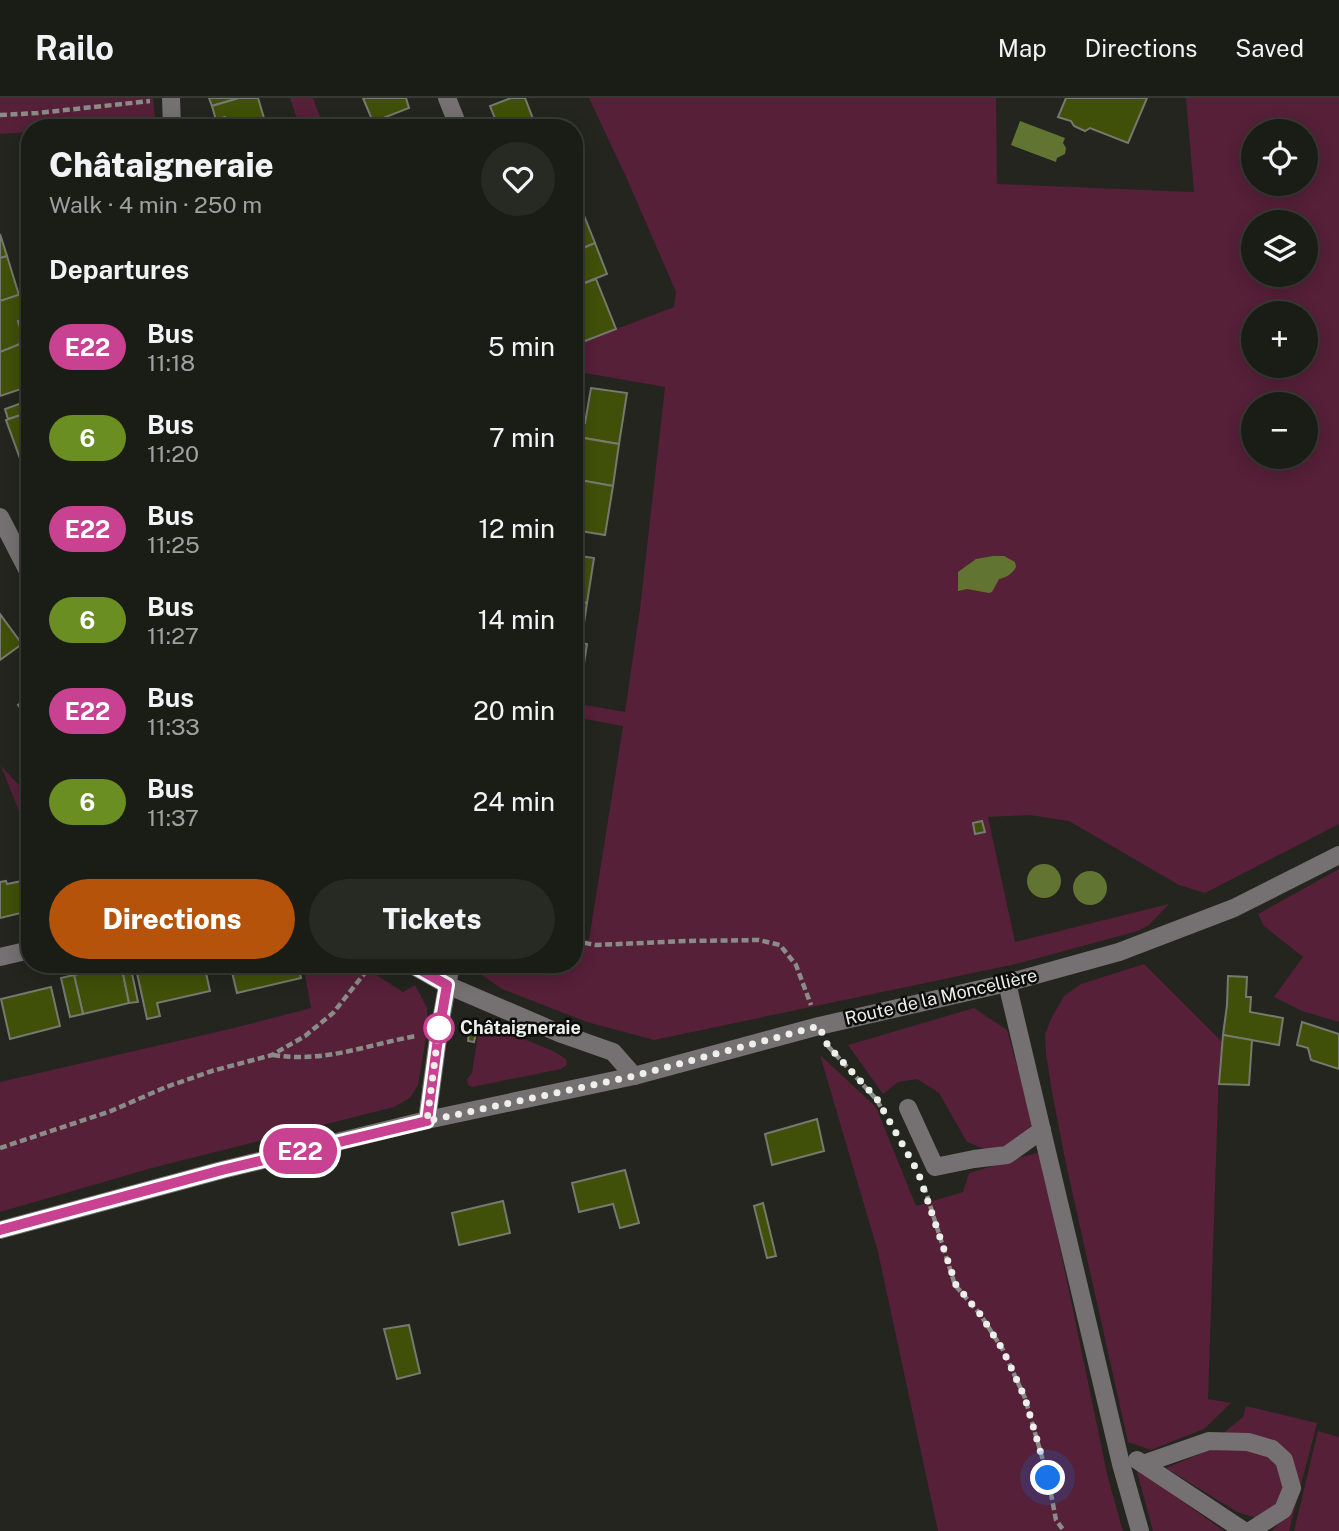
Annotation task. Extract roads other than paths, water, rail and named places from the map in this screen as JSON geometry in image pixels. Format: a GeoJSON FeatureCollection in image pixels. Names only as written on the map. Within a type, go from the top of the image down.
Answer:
{"type":"FeatureCollection","features":[{"type":"Feature","properties":{"kind":"street"},"geometry":{"type":"LineString","coordinates":[[171,98],[172,119]]}},
{"type":"Feature","properties":{"kind":"street"},"geometry":{"type":"LineString","coordinates":[[447,98],[455,119]]}},
{"type":"Feature","properties":{"kind":"street"},"geometry":{"type":"LineString","coordinates":[[0,517],[21,558]]}},
{"type":"Feature","properties":{"kind":"street","name":"Route de la Moncellière"},"geometry":{"type":"LineString","coordinates":[[0,1230],[222,1170],[427,1121],[634,1076],[819,1026],[1007,983],[1119,952],[1234,908],[1339,855]]}},
{"type":"Feature","properties":{"kind":"street"},"geometry":{"type":"LineString","coordinates":[[0,957],[21,952]]}},
{"type":"Feature","properties":{"kind":"street"},"geometry":{"type":"LineString","coordinates":[[426,973],[447,985],[559,1033],[613,1052],[634,1076]]}},
{"type":"Feature","properties":{"kind":"street"},"geometry":{"type":"LineString","coordinates":[[427,1121],[449,973]]}},
{"type":"Feature","properties":{"kind":"street"},"geometry":{"type":"LineString","coordinates":[[1007,983],[1117,1447],[1140,1531]]}},
{"type":"Feature","properties":{"kind":"street"},"geometry":{"type":"LineString","coordinates":[[908,1108],[935,1167],[1007,1155],[1042,1130]]}},
{"type":"Feature","properties":{"kind":"street"},"geometry":{"type":"LineString","coordinates":[[1143,1464],[1209,1441],[1248,1442],[1272,1449],[1284,1460],[1292,1488],[1283,1510],[1250,1531]]}},
{"type":"Feature","properties":{"kind":"street"},"geometry":{"type":"LineString","coordinates":[[1117,1447],[1244,1531]]}},
{"type":"Feature","properties":{"kind":"place","name":"Châtaigneraie"},"geometry":{"type":"Point","coordinates":[439,1028]}}]}
